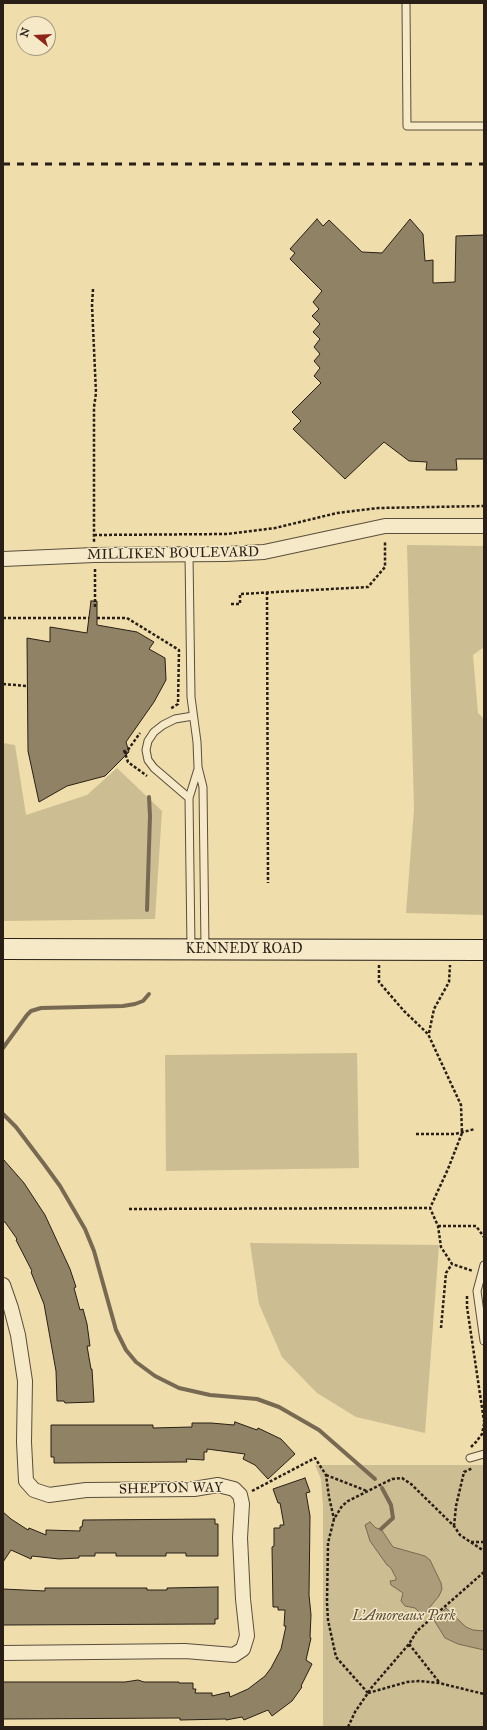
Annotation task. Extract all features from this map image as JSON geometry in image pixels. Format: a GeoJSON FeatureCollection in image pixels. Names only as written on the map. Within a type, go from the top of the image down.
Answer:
{"type":"FeatureCollection","features":[{"type":"Feature","properties":{"kind":"main road","name":"KENNEDY ROAD"},"geometry":{"type":"LineString","coordinates":[[3,950],[484,950]]}},
{"type":"Feature","properties":{"kind":"street","name":"MILLIKEN BOULEVARD"},"geometry":{"type":"LineString","coordinates":[[3,559],[94,555],[189,555],[264,552],[385,526],[484,526]]}},
{"type":"Feature","properties":{"kind":"street","name":"SHEPTON WAY"},"geometry":{"type":"LineString","coordinates":[[3,1285],[18,1335],[25,1382],[24,1442],[26,1481],[34,1490],[49,1495],[86,1490],[194,1489],[218,1485],[234,1489],[240,1495],[242,1504],[240,1538],[243,1599],[247,1636],[243,1649],[234,1655],[186,1651],[3,1653]]}},
{"type":"Feature","properties":{"kind":"lane"},"geometry":{"type":"LineString","coordinates":[[406,3],[407,126],[484,126]]}},
{"type":"Feature","properties":{"kind":"lane"},"geometry":{"type":"LineString","coordinates":[[189,555],[191,697],[198,767],[203,787],[198,950]]}},
{"type":"Feature","properties":{"kind":"lane"},"geometry":{"type":"LineString","coordinates":[[189,798],[154,768],[148,760],[146,750],[148,741],[154,732],[163,725],[175,719],[193,716]]}},
{"type":"Feature","properties":{"kind":"lane"},"geometry":{"type":"LineString","coordinates":[[198,767],[189,798],[198,950]]}},
{"type":"Feature","properties":{"kind":"lane"},"geometry":{"type":"LineString","coordinates":[[484,1265],[477,1291],[484,1341]]}},
{"type":"Feature","properties":{"kind":"lane"},"geometry":{"type":"LineString","coordinates":[[470,1458],[484,1454]]}},
{"type":"Feature","properties":{"kind":"path"},"geometry":{"type":"LineString","coordinates":[[93,289],[96,393],[94,407],[94,542]]}},
{"type":"Feature","properties":{"kind":"path"},"geometry":{"type":"LineString","coordinates":[[94,535],[227,534],[275,528],[337,513],[378,508],[484,506]]}},
{"type":"Feature","properties":{"kind":"path"},"geometry":{"type":"LineString","coordinates":[[232,604],[240,604],[240,594],[368,587],[385,567],[385,541]]}},
{"type":"Feature","properties":{"kind":"path"},"geometry":{"type":"LineString","coordinates":[[94,569],[95,609]]}},
{"type":"Feature","properties":{"kind":"path"},"geometry":{"type":"LineString","coordinates":[[267,592],[268,883]]}},
{"type":"Feature","properties":{"kind":"path"},"geometry":{"type":"LineString","coordinates":[[3,618],[89,618]]}},
{"type":"Feature","properties":{"kind":"path"},"geometry":{"type":"LineString","coordinates":[[97,618],[127,618],[178,650],[178,704],[167,712]]}},
{"type":"Feature","properties":{"kind":"path"},"geometry":{"type":"LineString","coordinates":[[3,684],[27,686]]}},
{"type":"Feature","properties":{"kind":"path"},"geometry":{"type":"LineString","coordinates":[[144,727],[125,752],[128,762],[150,778]]}},
{"type":"Feature","properties":{"kind":"path"},"geometry":{"type":"LineString","coordinates":[[379,982],[428,1034],[461,1105],[462,1133],[448,1169],[430,1208],[438,1226],[441,1247],[452,1264],[482,1273]]}},
{"type":"Feature","properties":{"kind":"path"},"geometry":{"type":"LineString","coordinates":[[428,1034],[434,1009],[449,982]]}},
{"type":"Feature","properties":{"kind":"path"},"geometry":{"type":"LineString","coordinates":[[416,1134],[462,1133],[475,1130]]}},
{"type":"Feature","properties":{"kind":"path"},"geometry":{"type":"LineString","coordinates":[[129,1209],[430,1208]]}},
{"type":"Feature","properties":{"kind":"path"},"geometry":{"type":"LineString","coordinates":[[438,1226],[476,1226],[484,1237]]}},
{"type":"Feature","properties":{"kind":"path"},"geometry":{"type":"LineString","coordinates":[[441,1328],[446,1273],[452,1264]]}},
{"type":"Feature","properties":{"kind":"path"},"geometry":{"type":"LineString","coordinates":[[470,1276],[471,1270]]}},
{"type":"Feature","properties":{"kind":"path"},"geometry":{"type":"LineString","coordinates":[[467,1294],[467,1307],[484,1421]]}},
{"type":"Feature","properties":{"kind":"path"},"geometry":{"type":"LineString","coordinates":[[251,1491],[314,1458],[326,1475],[334,1519]]}},
{"type":"Feature","properties":{"kind":"path"},"geometry":{"type":"LineString","coordinates":[[454,1526],[456,1506],[464,1472],[478,1466]]}},
{"type":"Feature","properties":{"kind":"path"},"geometry":{"type":"LineString","coordinates":[[326,1475],[367,1491]]}},
{"type":"Feature","properties":{"kind":"path"},"geometry":{"type":"LineString","coordinates":[[368,1693],[336,1657],[328,1620],[328,1543],[334,1519],[345,1503],[395,1477],[402,1478],[411,1484],[454,1526],[460,1535],[484,1551]]}},
{"type":"Feature","properties":{"kind":"path"},"geometry":{"type":"LineString","coordinates":[[470,1542],[484,1542]]}},
{"type":"Feature","properties":{"kind":"path"},"geometry":{"type":"LineString","coordinates":[[348,1727],[355,1712],[368,1693],[409,1644],[417,1631],[484,1572]]}},
{"type":"Feature","properties":{"kind":"path"},"geometry":{"type":"LineString","coordinates":[[409,1644],[422,1663],[439,1683]]}},
{"type":"Feature","properties":{"kind":"path"},"geometry":{"type":"LineString","coordinates":[[368,1693],[411,1682],[439,1683],[484,1694]]}},
{"type":"Feature","properties":{"kind":"green space"},"geometry":{"type":"Polygon","coordinates":[[[407,545],[484,546],[484,647],[473,655],[478,713],[484,719],[484,915],[406,913],[414,809],[407,545]]]}},
{"type":"Feature","properties":{"kind":"green space"},"geometry":{"type":"Polygon","coordinates":[[[3,743],[15,745],[26,815],[87,795],[117,768],[162,811],[155,919],[3,921],[3,743]]]}},
{"type":"Feature","properties":{"kind":"green space"},"geometry":{"type":"Polygon","coordinates":[[[357,1053],[359,1168],[166,1171],[165,1055],[357,1053]]]}},
{"type":"Feature","properties":{"kind":"green space"},"geometry":{"type":"Polygon","coordinates":[[[250,1243],[439,1245],[425,1433],[356,1417],[317,1393],[282,1357],[259,1304],[250,1243]]]}},
{"type":"Feature","properties":{"kind":"green space","name":"L'Amoreaux Park"},"geometry":{"type":"Polygon","coordinates":[[[315,1465],[484,1465],[484,1727],[323,1727],[323,1507],[321,1479],[315,1465]]]}},
{"type":"Feature","properties":{"kind":"shaded area"},"geometry":{"type":"Polygon","coordinates":[[[370,1522],[376,1528],[381,1529],[393,1547],[425,1556],[430,1560],[441,1583],[442,1589],[439,1596],[422,1615],[415,1608],[405,1606],[401,1601],[403,1593],[391,1585],[390,1581],[396,1580],[396,1578],[391,1568],[387,1565],[370,1541],[365,1525],[370,1522]]]}},
{"type":"Feature","properties":{"kind":"shaded area"},"geometry":{"type":"Polygon","coordinates":[[[446,1608],[466,1627],[473,1630],[484,1631],[484,1650],[458,1644],[445,1638],[434,1620],[446,1608]]]}},
{"type":"Feature","properties":{"kind":"building"},"geometry":{"type":"Polygon","coordinates":[[[317,219],[323,226],[329,220],[362,252],[382,253],[410,219],[423,234],[425,261],[433,260],[433,283],[455,282],[456,236],[484,235],[484,459],[456,459],[457,470],[426,470],[427,462],[409,461],[384,442],[345,479],[293,429],[301,421],[292,412],[321,383],[314,376],[320,368],[314,361],[320,354],[314,347],[320,339],[313,332],[320,324],[312,316],[319,309],[313,302],[322,291],[290,259],[295,253],[290,249],[317,219]]]}},
{"type":"Feature","properties":{"kind":"building"},"geometry":{"type":"Polygon","coordinates":[[[91,601],[97,601],[97,625],[137,632],[154,642],[149,649],[165,658],[166,680],[154,702],[126,742],[129,752],[105,776],[67,786],[39,802],[28,751],[27,638],[50,642],[50,627],[87,633],[91,601]]]}},
{"type":"Feature","properties":{"kind":"building"},"geometry":{"type":"Polygon","coordinates":[[[3,1159],[24,1183],[45,1215],[70,1269],[76,1287],[74,1288],[80,1310],[83,1309],[87,1324],[90,1346],[87,1346],[92,1369],[94,1402],[65,1403],[64,1401],[57,1401],[56,1371],[44,1304],[31,1272],[32,1271],[16,1240],[17,1239],[5,1222],[3,1222],[3,1159]]]}},
{"type":"Feature","properties":{"kind":"building"},"geometry":{"type":"Polygon","coordinates":[[[235,1422],[257,1430],[258,1428],[281,1439],[295,1454],[268,1479],[255,1465],[243,1459],[245,1454],[207,1449],[207,1452],[204,1452],[204,1460],[186,1459],[187,1462],[54,1463],[54,1457],[51,1457],[51,1425],[153,1425],[153,1428],[192,1427],[192,1423],[234,1425],[235,1422]]]}},
{"type":"Feature","properties":{"kind":"building"},"geometry":{"type":"Polygon","coordinates":[[[305,1478],[310,1492],[306,1493],[310,1516],[309,1595],[311,1615],[311,1638],[306,1660],[312,1664],[301,1686],[302,1687],[292,1701],[272,1716],[268,1710],[244,1720],[242,1717],[226,1720],[180,1720],[180,1718],[3,1719],[3,1682],[125,1682],[138,1680],[144,1682],[179,1682],[193,1683],[193,1689],[196,1689],[195,1693],[212,1693],[212,1696],[229,1692],[230,1697],[248,1689],[265,1676],[281,1649],[286,1626],[284,1626],[285,1610],[278,1610],[278,1607],[273,1607],[272,1547],[274,1546],[274,1528],[280,1528],[280,1525],[284,1525],[280,1503],[278,1503],[273,1489],[305,1478]]]}},
{"type":"Feature","properties":{"kind":"building"},"geometry":{"type":"Polygon","coordinates":[[[3,1512],[28,1530],[29,1528],[46,1535],[46,1530],[80,1531],[83,1520],[215,1519],[215,1524],[218,1524],[218,1556],[186,1556],[186,1553],[166,1553],[166,1556],[116,1556],[116,1553],[95,1553],[95,1556],[79,1556],[79,1558],[59,1559],[32,1556],[31,1559],[11,1550],[3,1562],[3,1512]]]}},
{"type":"Feature","properties":{"kind":"building"},"geometry":{"type":"Polygon","coordinates":[[[218,1587],[218,1619],[215,1619],[215,1624],[3,1625],[3,1589],[45,1591],[45,1588],[147,1588],[147,1590],[167,1590],[167,1588],[218,1587]]]}},
{"type":"Feature","properties":{"kind":"waterway"},"geometry":{"type":"LineString","coordinates":[[147,910],[150,816],[149,797]]}},
{"type":"Feature","properties":{"kind":"waterway"},"geometry":{"type":"LineString","coordinates":[[3,1048],[31,1011],[41,1008],[123,1006],[143,1001],[149,994]]}},
{"type":"Feature","properties":{"kind":"waterway"},"geometry":{"type":"LineString","coordinates":[[3,1114],[16,1127],[60,1186],[85,1229],[94,1251],[116,1330],[126,1350],[136,1362],[155,1376],[179,1388],[210,1395],[257,1399],[279,1407],[319,1430],[375,1479]]}},
{"type":"Feature","properties":{"kind":"waterway"},"geometry":{"type":"LineString","coordinates":[[381,1529],[393,1518],[391,1505],[382,1488]]}},
{"type":"Feature","properties":{"kind":"railway"},"geometry":{"type":"LineString","coordinates":[[3,164],[484,164]]}}]}
